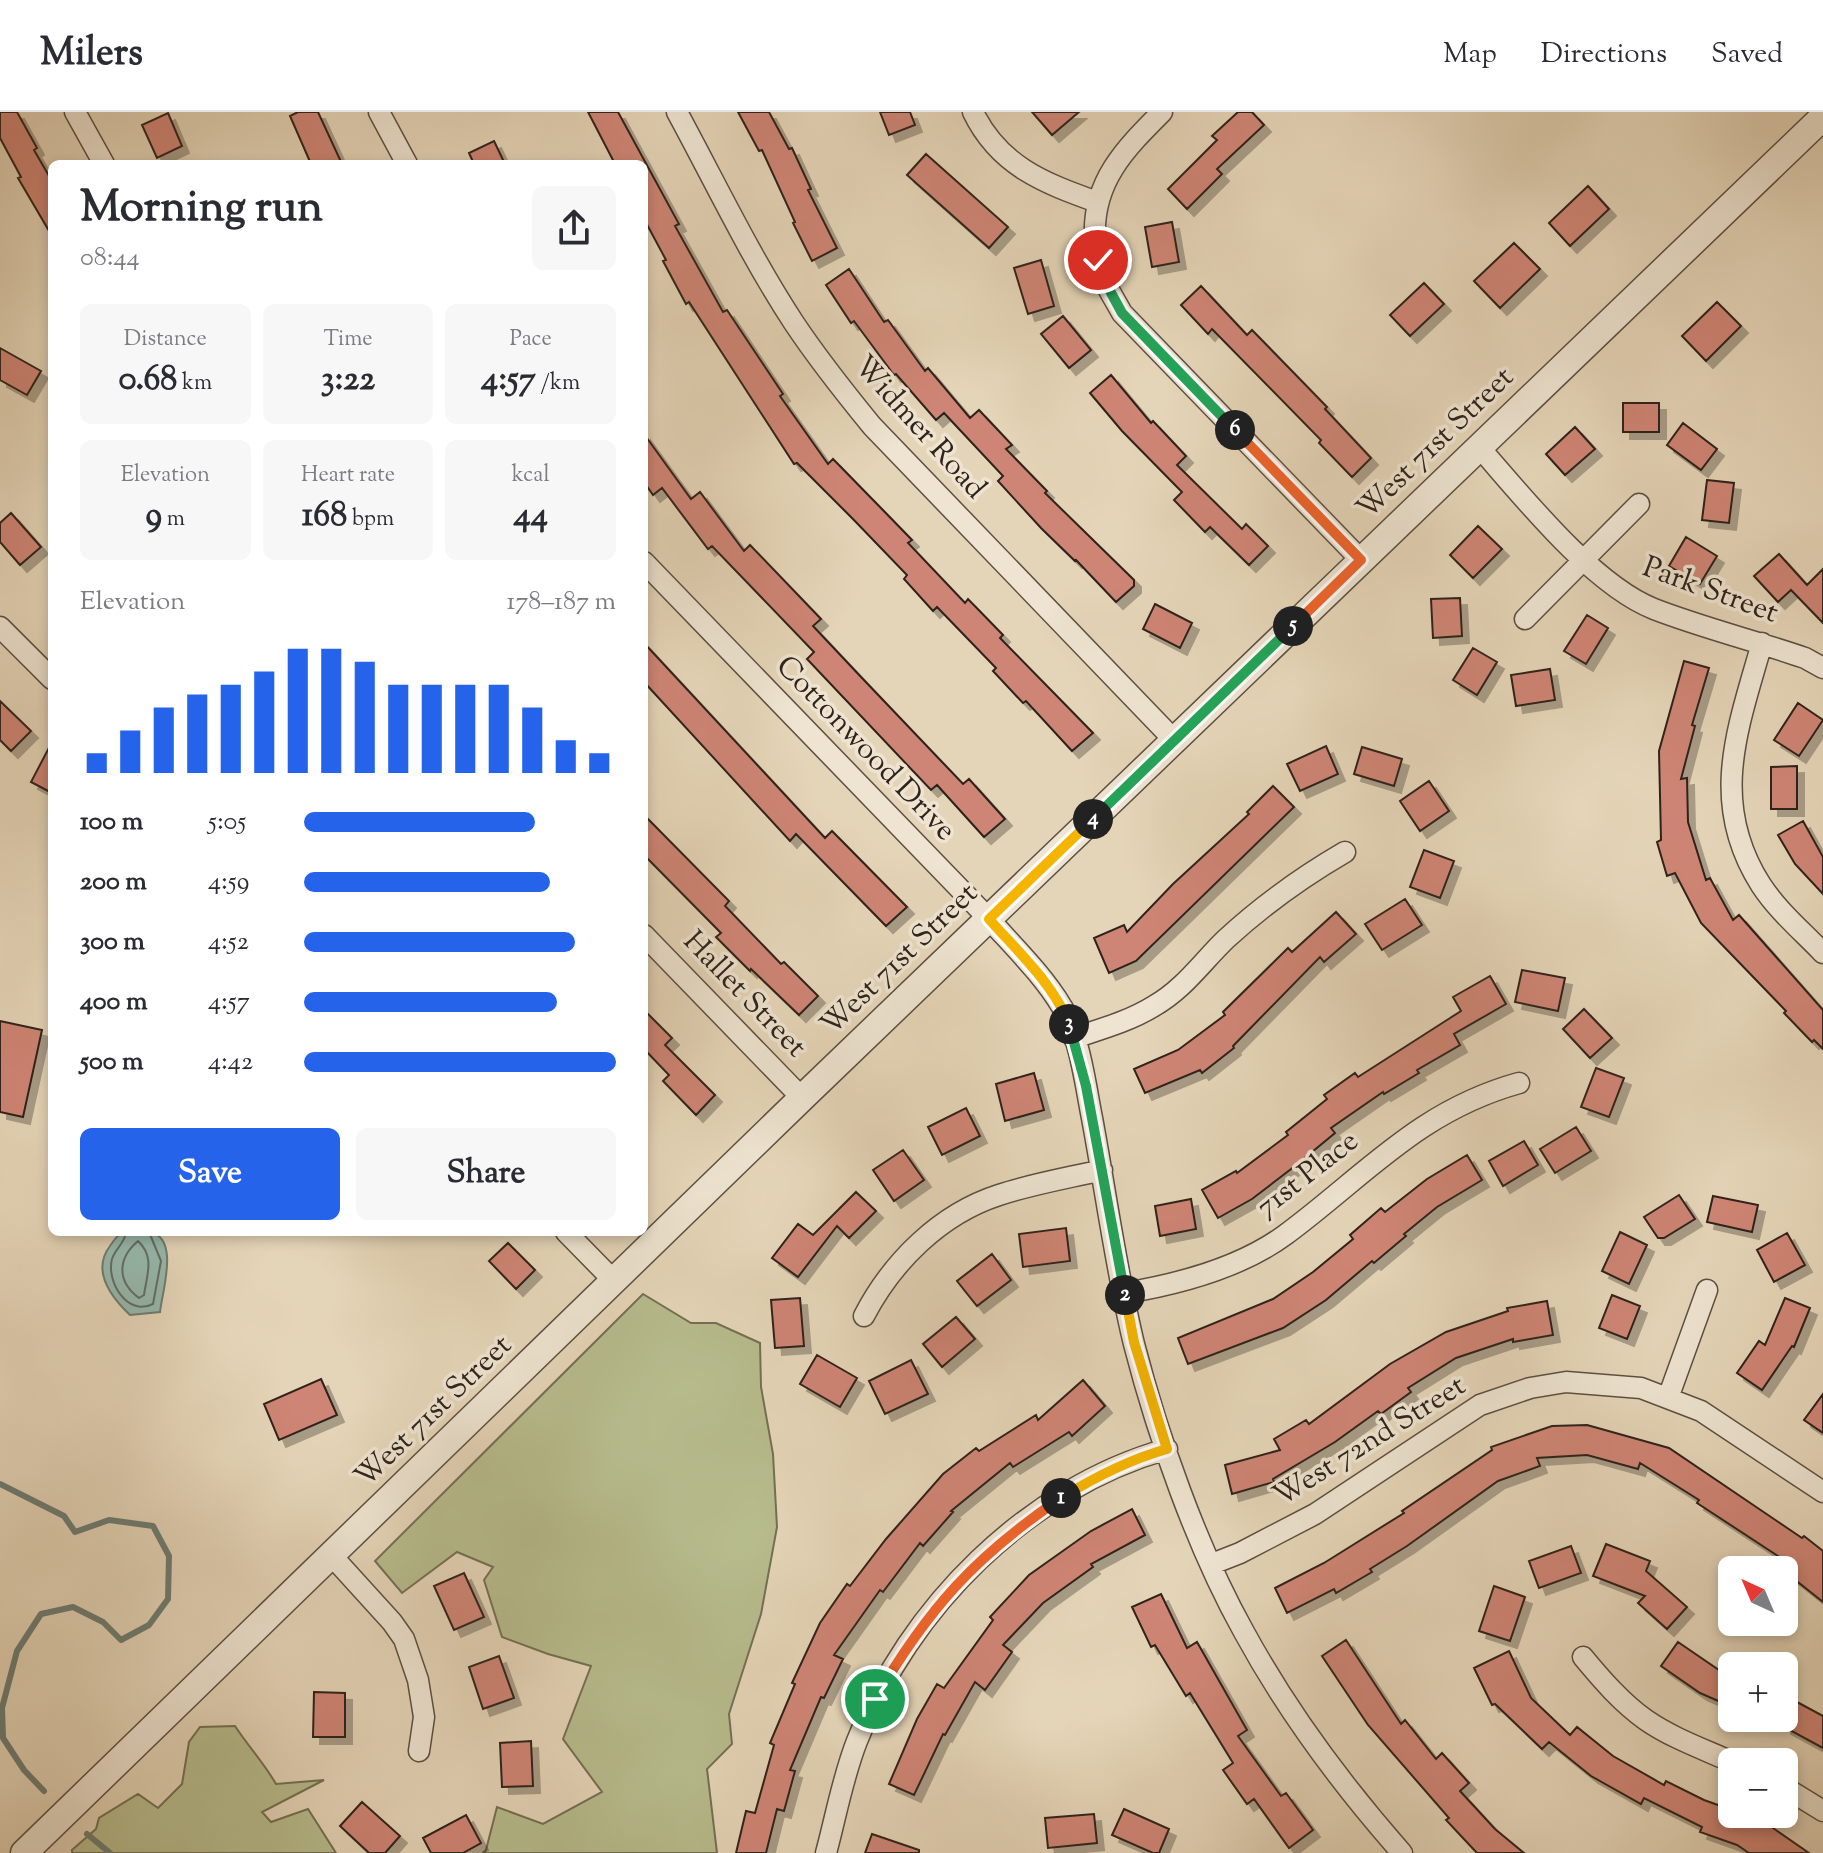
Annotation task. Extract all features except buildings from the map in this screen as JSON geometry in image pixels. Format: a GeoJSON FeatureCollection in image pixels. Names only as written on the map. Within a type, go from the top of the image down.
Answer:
{"type":"FeatureCollection","features":[{"type":"Feature","properties":{"kind":"street"},"geometry":{"type":"LineString","coordinates":[[75,112],[102,160]]}},
{"type":"Feature","properties":{"kind":"street"},"geometry":{"type":"LineString","coordinates":[[379,112],[405,160]]}},
{"type":"Feature","properties":{"kind":"street","name":"Widmer Road"},"geometry":{"type":"LineString","coordinates":[[677,112],[756,260],[829,373],[872,426],[1175,741]]}},
{"type":"Feature","properties":{"kind":"street"},"geometry":{"type":"LineString","coordinates":[[973,112],[993,144],[1015,165],[1045,183],[1097,202]]}},
{"type":"Feature","properties":{"kind":"street"},"geometry":{"type":"LineString","coordinates":[[1162,112],[1124,149],[1106,176],[1094,222],[1103,278],[1122,313],[1361,560]]}},
{"type":"Feature","properties":{"kind":"street","name":"West 71st Street"},"geometry":{"type":"LineString","coordinates":[[24,1853],[802,1098],[1823,117]]}},
{"type":"Feature","properties":{"kind":"street","name":"Park Street"},"geometry":{"type":"LineString","coordinates":[[1480,448],[1541,518],[1611,585],[1652,608],[1805,658],[1823,668]]}},
{"type":"Feature","properties":{"kind":"street","name":"Park Street"},"geometry":{"type":"LineString","coordinates":[[1525,619],[1639,504]]}},
{"type":"Feature","properties":{"kind":"street","name":"Cottonwood Drive"},"geometry":{"type":"LineString","coordinates":[[648,566],[989,919],[1063,1008],[1074,1038],[1134,1342],[1180,1490],[1243,1631],[1297,1718],[1357,1802],[1402,1853]]}},
{"type":"Feature","properties":{"kind":"street"},"geometry":{"type":"LineString","coordinates":[[0,627],[48,675]]}},
{"type":"Feature","properties":{"kind":"street"},"geometry":{"type":"LineString","coordinates":[[1762,643],[1734,744],[1731,777],[1735,818],[1745,853],[1761,885],[1823,953]]}},
{"type":"Feature","properties":{"kind":"street"},"geometry":{"type":"LineString","coordinates":[[1074,1038],[1154,1007],[1183,987],[1223,942],[1295,881],[1345,852]]}},
{"type":"Feature","properties":{"kind":"street","name":"Hallet Street"},"geometry":{"type":"LineString","coordinates":[[648,939],[802,1098]]}},
{"type":"Feature","properties":{"kind":"street","name":"71st Place"},"geometry":{"type":"LineString","coordinates":[[1125,1293],[1157,1288],[1242,1260],[1283,1237],[1402,1139],[1451,1108],[1495,1089],[1519,1083]]}},
{"type":"Feature","properties":{"kind":"street"},"geometry":{"type":"LineString","coordinates":[[864,1316],[878,1288],[908,1254],[938,1227],[968,1208],[999,1195],[1102,1170]]}},
{"type":"Feature","properties":{"kind":"street"},"geometry":{"type":"LineString","coordinates":[[570,1236],[614,1281]]}},
{"type":"Feature","properties":{"kind":"street"},"geometry":{"type":"LineString","coordinates":[[1668,1398],[1707,1290]]}},
{"type":"Feature","properties":{"kind":"street","name":"West 72nd Street"},"geometry":{"type":"LineString","coordinates":[[1212,1564],[1253,1547],[1315,1514],[1480,1405],[1530,1388],[1566,1382],[1641,1388],[1701,1411],[1823,1492]]}},
{"type":"Feature","properties":{"kind":"street"},"geometry":{"type":"LineString","coordinates":[[826,1853],[861,1732],[875,1699],[906,1647],[935,1607],[976,1563],[1024,1523],[1062,1497],[1109,1470],[1167,1449]]}},
{"type":"Feature","properties":{"kind":"street"},"geometry":{"type":"LineString","coordinates":[[332,1556],[384,1612],[404,1639],[418,1680],[424,1717],[419,1751]]}},
{"type":"Feature","properties":{"kind":"street"},"geometry":{"type":"LineString","coordinates":[[1583,1657],[1608,1687],[1645,1720],[1718,1756]]}},
{"type":"Feature","properties":{"kind":"street"},"geometry":{"type":"LineString","coordinates":[[1798,1796],[1823,1811]]}},
{"type":"Feature","properties":{"kind":"green space"},"geometry":{"type":"Polygon","coordinates":[[[643,1294],[691,1323],[716,1323],[760,1343],[761,1387],[773,1454],[777,1527],[761,1614],[729,1714],[732,1744],[707,1769],[717,1853],[483,1853],[497,1807],[543,1824],[602,1792],[563,1739],[591,1666],[502,1637],[484,1580],[493,1567],[457,1552],[402,1593],[375,1561],[643,1294]]]}},
{"type":"Feature","properties":{"kind":"green space"},"geometry":{"type":"Polygon","coordinates":[[[235,1726],[276,1784],[324,1780],[262,1812],[271,1822],[308,1809],[336,1853],[72,1853],[96,1829],[99,1818],[138,1794],[158,1808],[182,1784],[189,1742],[200,1727],[235,1726]]]}},
{"type":"Feature","properties":{"kind":"water"},"geometry":{"type":"Polygon","coordinates":[[[159,1236],[164,1244],[167,1267],[160,1312],[130,1315],[110,1292],[102,1265],[116,1238],[159,1236]]]}},
{"type":"Feature","properties":{"kind":"waterway"},"geometry":{"type":"LineString","coordinates":[[0,1484],[64,1516],[75,1532],[109,1520],[153,1526],[169,1556],[168,1599],[149,1625],[121,1640],[103,1622],[73,1607],[41,1614],[17,1651],[2,1708],[3,1738],[24,1770],[44,1791]]}},
{"type":"Feature","properties":{"kind":"waterway"},"geometry":{"type":"LineString","coordinates":[[87,1834],[110,1853]]}},
{"type":"Feature","properties":{"kind":"route"},"geometry":{"type":"LineString","coordinates":[[875,1699],[906,1647],[935,1607],[976,1563],[1024,1523],[1062,1497],[1109,1470],[1167,1449],[1134,1342],[1086,1086],[1074,1038],[1063,1008],[989,919],[1361,560],[1122,313],[1103,278],[1098,260]]}}]}
